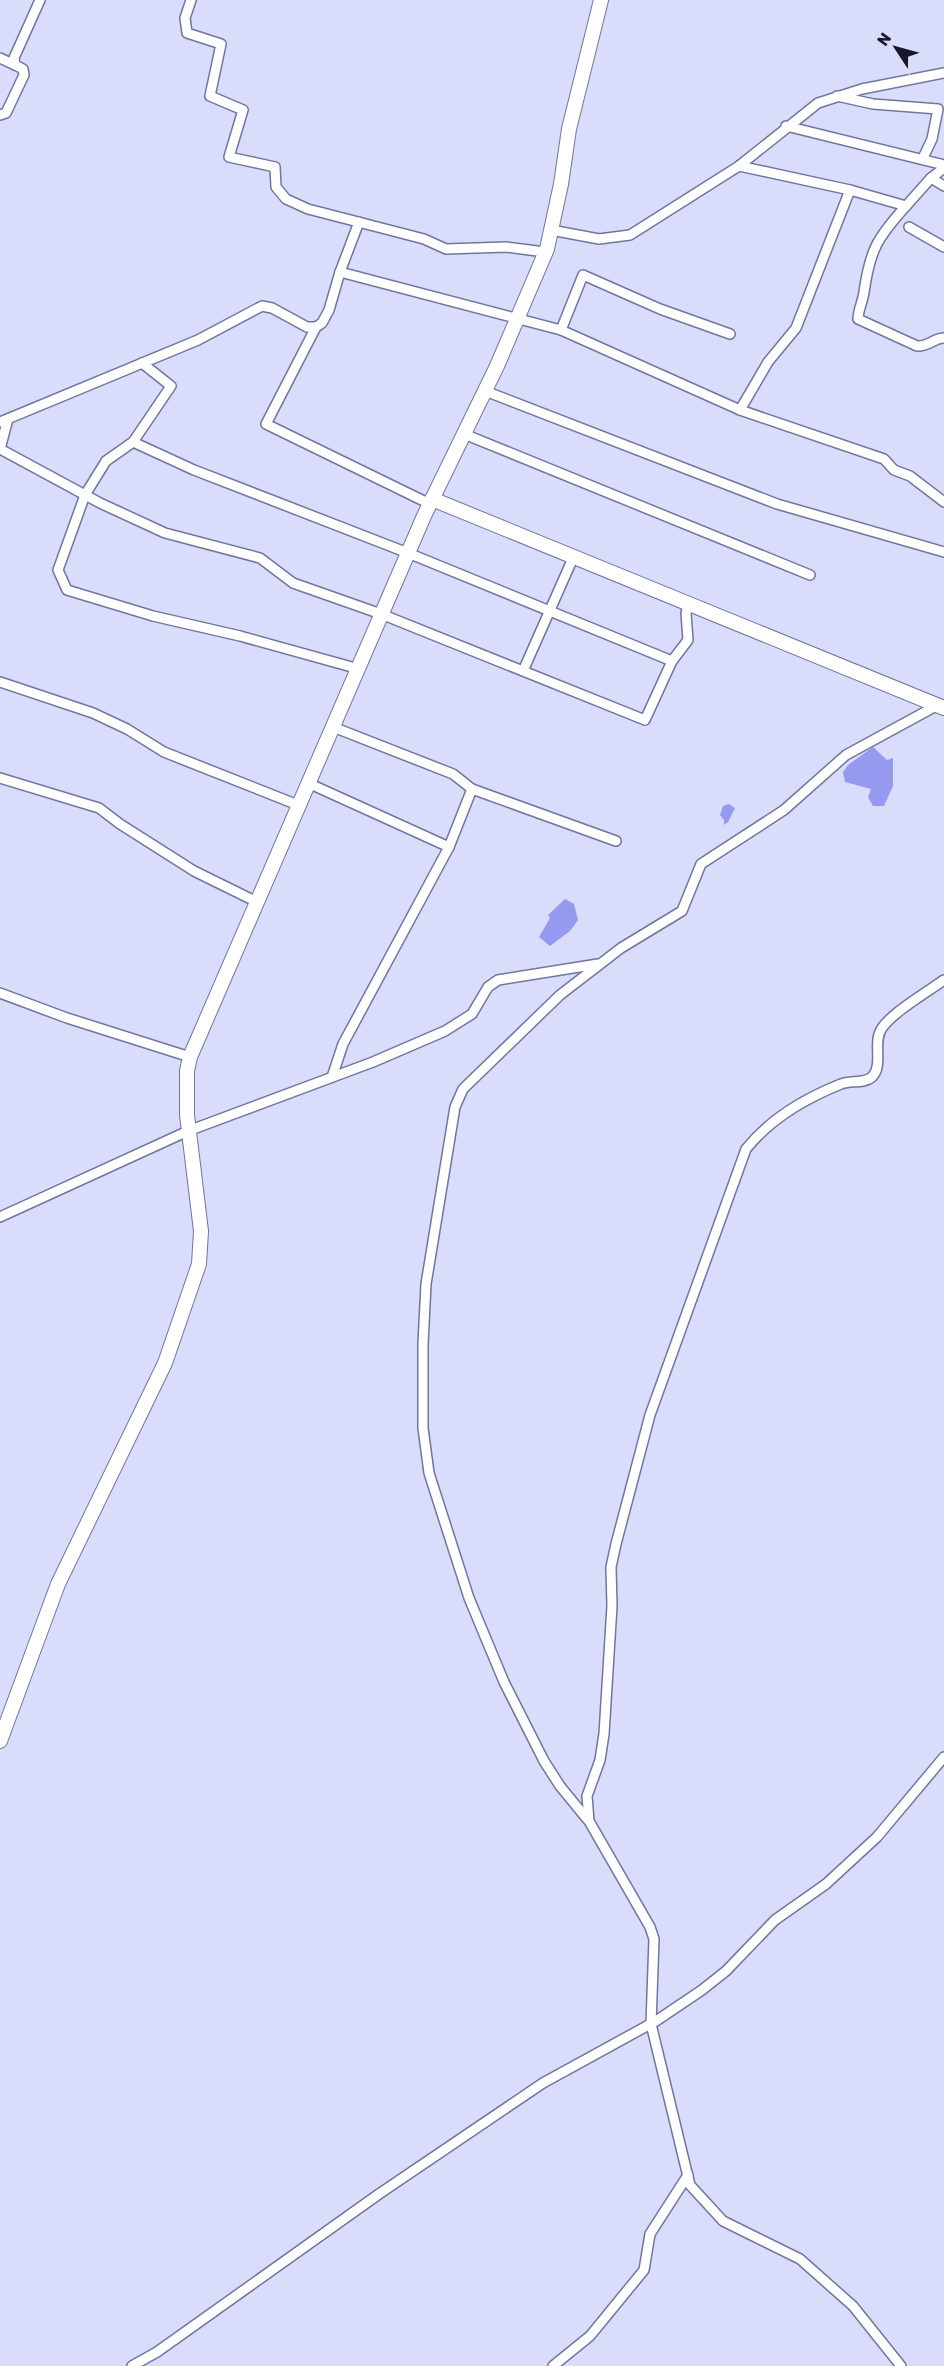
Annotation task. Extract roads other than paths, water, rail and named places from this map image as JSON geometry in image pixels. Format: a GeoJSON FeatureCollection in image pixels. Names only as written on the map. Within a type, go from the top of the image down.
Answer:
{"type":"FeatureCollection","features":[{"type":"Feature","properties":{"kind":"street"},"geometry":{"type":"LineString","coordinates":[[15,65],[14,58],[40,0]]}},
{"type":"Feature","properties":{"kind":"street"},"geometry":{"type":"LineString","coordinates":[[191,0],[184,18],[187,33],[221,44],[210,96],[243,110],[229,157],[275,167],[276,187],[286,199],[308,209],[424,239],[446,249],[506,247],[546,252]]}},
{"type":"Feature","properties":{"kind":"street"},"geometry":{"type":"LineString","coordinates":[[0,1739],[58,1584],[165,1363],[199,1264],[201,1231],[188,1131],[187,1071],[190,1057],[381,614],[431,502],[485,391],[546,252],[569,129],[601,0]]}},
{"type":"Feature","properties":{"kind":"street"},"geometry":{"type":"LineString","coordinates":[[0,58],[23,69],[24,75],[6,113],[0,115]]}},
{"type":"Feature","properties":{"kind":"street"},"geometry":{"type":"LineString","coordinates":[[551,230],[599,238],[630,235],[739,166],[786,126],[818,103],[835,96],[944,74]]}},
{"type":"Feature","properties":{"kind":"street"},"geometry":{"type":"LineString","coordinates":[[835,96],[873,104],[941,110],[923,158]]}},
{"type":"Feature","properties":{"kind":"street"},"geometry":{"type":"LineString","coordinates":[[786,126],[923,158],[944,166],[880,234],[865,276],[858,319],[917,346],[926,346],[938,338],[944,338]]}},
{"type":"Feature","properties":{"kind":"street"},"geometry":{"type":"LineString","coordinates":[[739,166],[850,190],[906,206]]}},
{"type":"Feature","properties":{"kind":"street"},"geometry":{"type":"LineString","coordinates":[[931,178],[944,186]]}},
{"type":"Feature","properties":{"kind":"street"},"geometry":{"type":"LineString","coordinates":[[740,410],[768,362],[796,328],[850,190]]}},
{"type":"Feature","properties":{"kind":"street"},"geometry":{"type":"LineString","coordinates":[[359,222],[340,272],[329,310],[322,323],[316,327],[266,424],[431,502],[940,707]]}},
{"type":"Feature","properties":{"kind":"street"},"geometry":{"type":"LineString","coordinates":[[909,227],[944,247]]}},
{"type":"Feature","properties":{"kind":"street"},"geometry":{"type":"LineString","coordinates":[[340,272],[518,316],[561,330],[740,410],[884,459],[894,470],[910,476],[944,501]]}},
{"type":"Feature","properties":{"kind":"street"},"geometry":{"type":"LineString","coordinates":[[561,330],[583,275],[660,309],[730,334]]}},
{"type":"Feature","properties":{"kind":"street"},"geometry":{"type":"LineString","coordinates":[[316,327],[307,327],[272,308],[262,306],[198,340],[4,420],[0,449],[85,495],[165,533],[260,558],[293,583],[381,614],[645,720],[672,661],[688,640],[686,613],[688,605]]}},
{"type":"Feature","properties":{"kind":"street"},"geometry":{"type":"LineString","coordinates":[[142,363],[171,386],[132,442],[106,461],[85,495],[58,570],[67,590],[359,669]]}},
{"type":"Feature","properties":{"kind":"street"},"geometry":{"type":"LineString","coordinates":[[485,391],[777,504],[944,552]]}},
{"type":"Feature","properties":{"kind":"street"},"geometry":{"type":"LineString","coordinates":[[464,434],[810,574]]}},
{"type":"Feature","properties":{"kind":"street"},"geometry":{"type":"LineString","coordinates":[[132,442],[194,470],[408,553],[672,661]]}},
{"type":"Feature","properties":{"kind":"street"},"geometry":{"type":"LineString","coordinates":[[523,671],[573,558]]}},
{"type":"Feature","properties":{"kind":"street"},"geometry":{"type":"LineString","coordinates":[[0,682],[93,713],[127,729],[164,752],[298,805]]}},
{"type":"Feature","properties":{"kind":"street"},"geometry":{"type":"LineString","coordinates":[[901,2366],[853,2306],[800,2259],[723,2221],[690,2185],[651,2024],[654,1939],[650,1927],[589,1821],[560,1786],[544,1761],[504,1682],[469,1598],[429,1473],[423,1428],[423,1344],[434,1225],[455,1107],[463,1089],[560,995],[600,964],[682,911],[701,864],[784,810],[846,755],[940,707]]}},
{"type":"Feature","properties":{"kind":"street"},"geometry":{"type":"LineString","coordinates":[[333,727],[453,774],[472,789],[616,841]]}},
{"type":"Feature","properties":{"kind":"street"},"geometry":{"type":"LineString","coordinates":[[0,778],[99,808],[137,836],[194,871],[257,902]]}},
{"type":"Feature","properties":{"kind":"street"},"geometry":{"type":"LineString","coordinates":[[308,783],[449,848]]}},
{"type":"Feature","properties":{"kind":"street"},"geometry":{"type":"LineString","coordinates":[[332,1077],[343,1044],[449,848],[472,789]]}},
{"type":"Feature","properties":{"kind":"street"},"geometry":{"type":"LineString","coordinates":[[0,1217],[188,1131],[418,1044],[460,1024],[472,1014],[488,987],[498,980],[600,964]]}},
{"type":"Feature","properties":{"kind":"street"},"geometry":{"type":"LineString","coordinates":[[589,1821],[587,1796],[600,1760],[607,1710],[612,1606],[611,1567],[616,1544],[651,1415],[746,1149],[757,1135],[805,1101],[843,1083],[872,1077],[877,1066],[877,1048],[882,1027],[944,980]]}},
{"type":"Feature","properties":{"kind":"street"},"geometry":{"type":"LineString","coordinates":[[0,993],[67,1018],[90,1023],[190,1057]]}},
{"type":"Feature","properties":{"kind":"street"},"geometry":{"type":"LineString","coordinates":[[132,2366],[157,2352],[432,2157],[543,2083],[651,2024],[710,1984],[775,1920],[852,1861],[877,1837],[944,1757]]}},
{"type":"Feature","properties":{"kind":"street"},"geometry":{"type":"LineString","coordinates":[[553,2366],[590,2336],[644,2270],[650,2234],[688,2175]]}},
{"type":"Feature","properties":{"kind":"water"},"geometry":{"type":"Polygon","coordinates":[[[873,747],[887,760],[893,758],[893,786],[884,806],[873,806],[868,797],[871,789],[845,782],[843,772],[848,765],[873,747]]]}},
{"type":"Feature","properties":{"kind":"water"},"geometry":{"type":"Polygon","coordinates":[[[729,804],[735,808],[724,825],[724,820],[720,815],[723,806],[729,804]]]}},
{"type":"Feature","properties":{"kind":"water"},"geometry":{"type":"Polygon","coordinates":[[[565,899],[574,904],[578,920],[570,931],[550,946],[539,937],[550,918],[548,915],[565,899]]]}}]}
